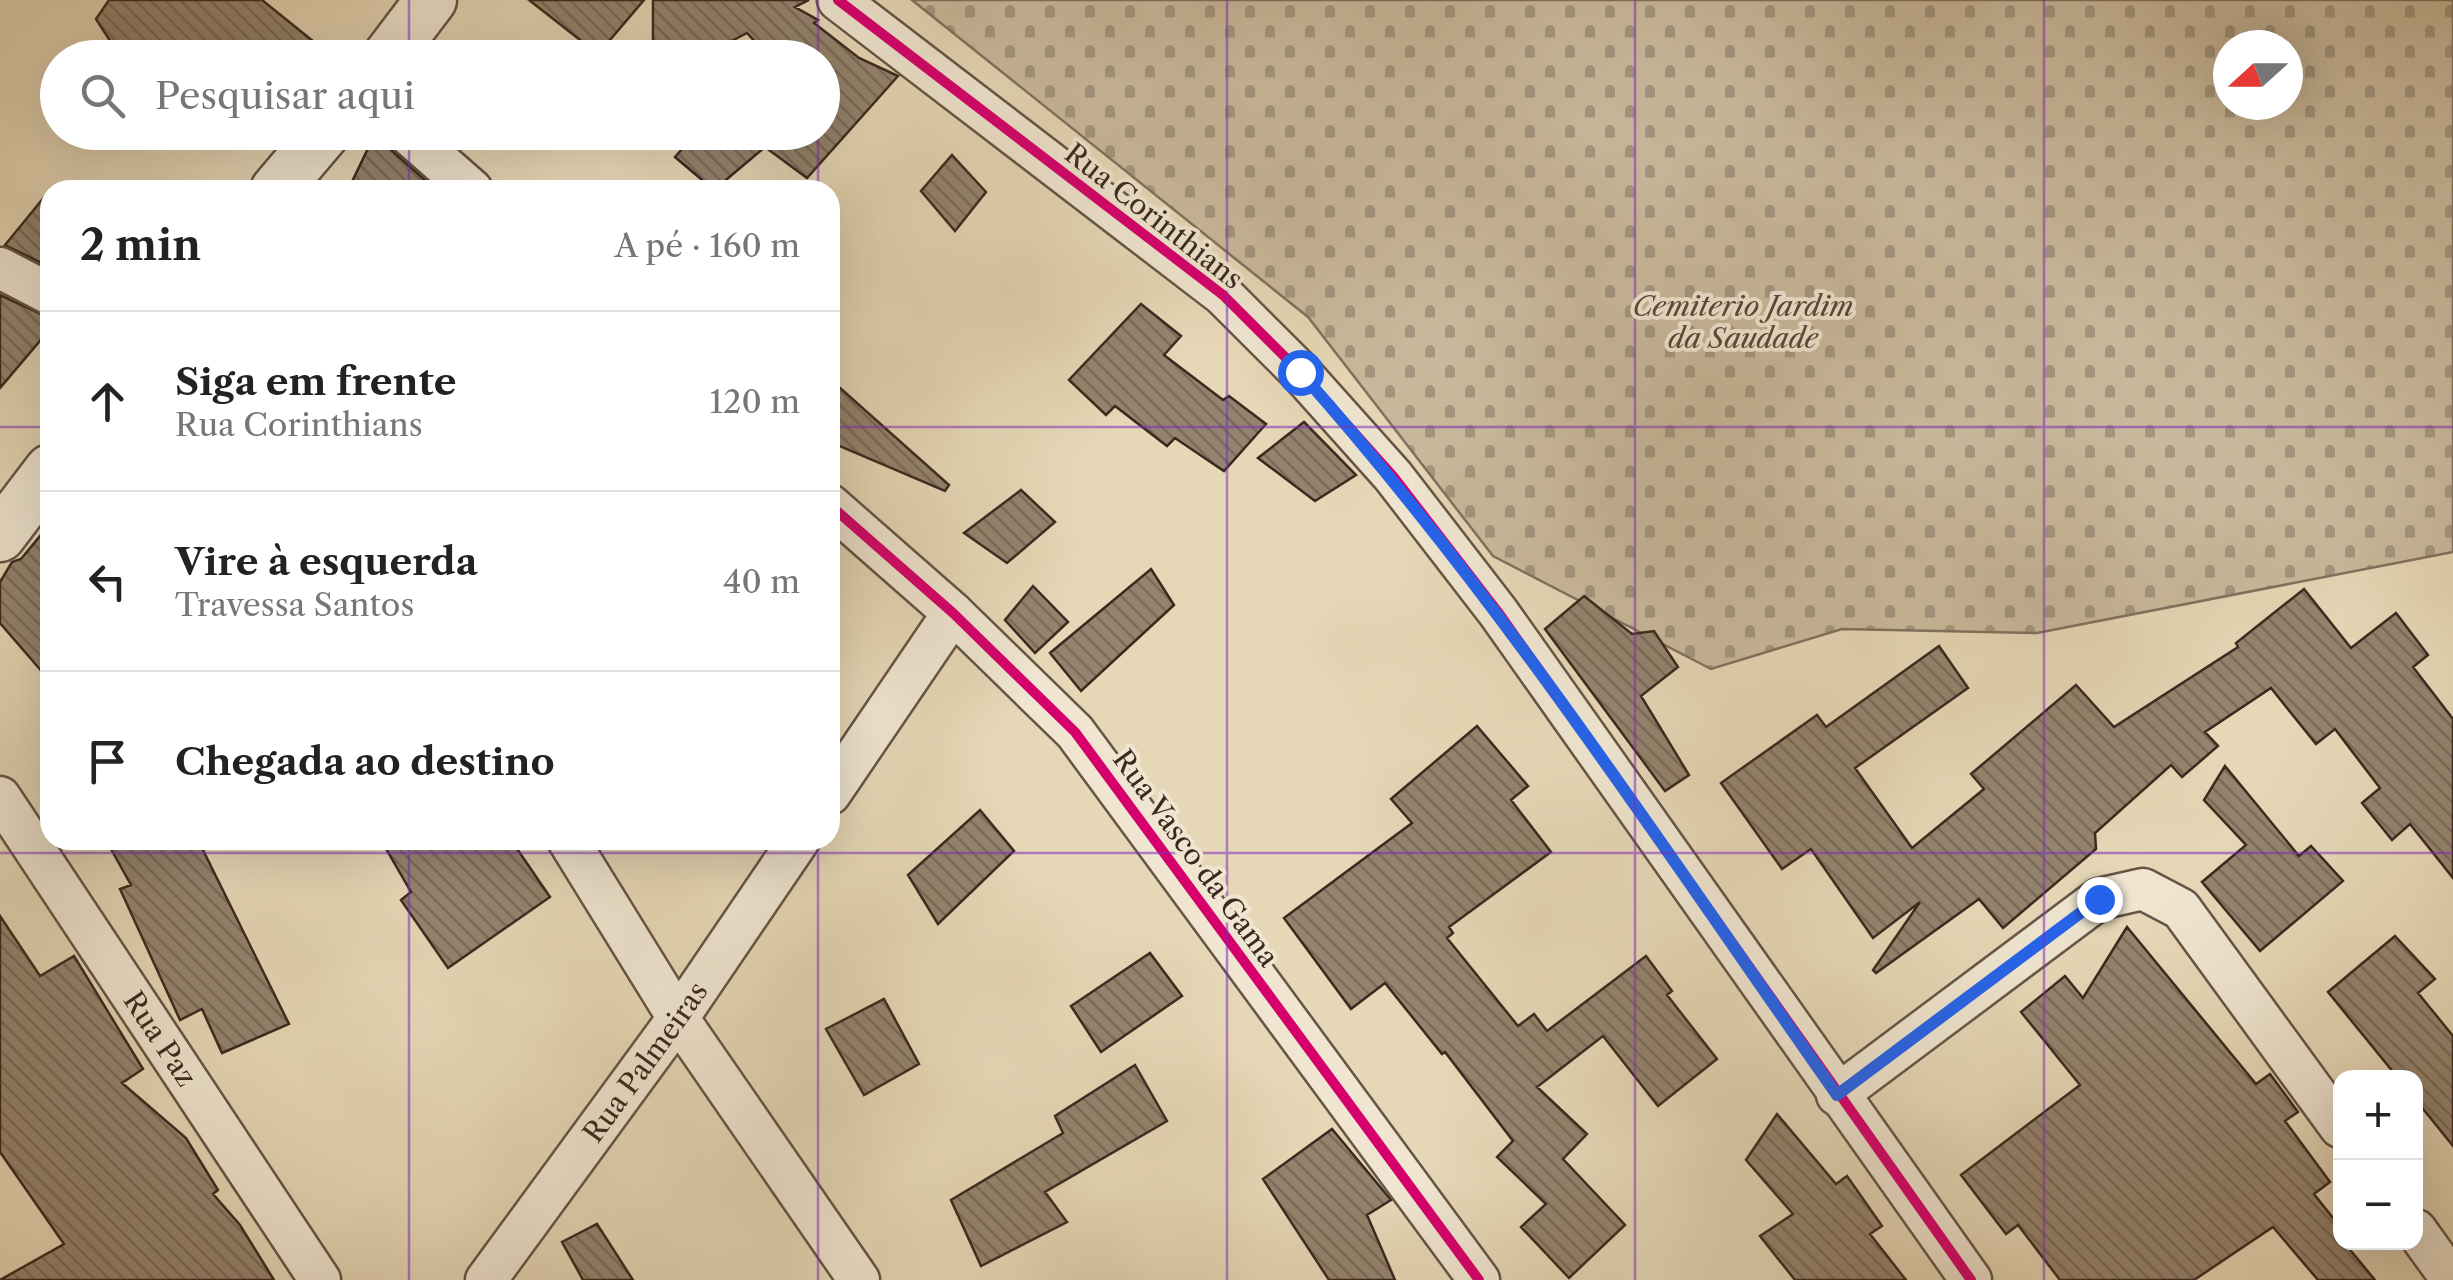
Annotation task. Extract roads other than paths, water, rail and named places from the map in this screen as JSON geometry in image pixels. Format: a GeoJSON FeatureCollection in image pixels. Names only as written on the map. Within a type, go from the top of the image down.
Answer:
{"type":"FeatureCollection","features":[{"type":"Feature","properties":{"kind":"street"},"geometry":{"type":"LineString","coordinates":[[401,40],[431,0]]}},
{"type":"Feature","properties":{"kind":"street","name":"Rua Corinthians"},"geometry":{"type":"LineString","coordinates":[[838,0],[1223,295],[1300,372],[1393,476],[1498,612],[1971,1280]]}},
{"type":"Feature","properties":{"kind":"street"},"geometry":{"type":"LineString","coordinates":[[285,180],[310,150]]}},
{"type":"Feature","properties":{"kind":"street"},"geometry":{"type":"LineString","coordinates":[[426,150],[461,180]]}},
{"type":"Feature","properties":{"kind":"street"},"geometry":{"type":"LineString","coordinates":[[0,268],[40,289]]}},
{"type":"Feature","properties":{"kind":"street"},"geometry":{"type":"LineString","coordinates":[[0,536],[40,483]]}},
{"type":"Feature","properties":{"kind":"street","name":"Rua Vasco da Gama"},"geometry":{"type":"LineString","coordinates":[[840,514],[953,613],[1075,732],[1479,1280]]}},
{"type":"Feature","properties":{"kind":"street"},"geometry":{"type":"LineString","coordinates":[[840,779],[953,613]]}},
{"type":"Feature","properties":{"kind":"street","name":"Rua Paz"},"geometry":{"type":"LineString","coordinates":[[0,797],[320,1280]]}},
{"type":"Feature","properties":{"kind":"street"},"geometry":{"type":"LineString","coordinates":[[574,850],[678,1018],[858,1280]]}},
{"type":"Feature","properties":{"kind":"street","name":"Rua Palmeiras"},"geometry":{"type":"LineString","coordinates":[[486,1280],[678,1018],[792,850]]}},
{"type":"Feature","properties":{"kind":"street"},"geometry":{"type":"LineString","coordinates":[[1837,1095],[2099,899],[2142,889],[2181,909],[2333,1117]]}},
{"type":"Feature","properties":{"kind":"street"},"geometry":{"type":"LineString","coordinates":[[2423,1240],[2452,1280]]}},
{"type":"Feature","properties":{"kind":"park label","name":"Cemiterio Jardim da Saudade"},"geometry":{"type":"Point","coordinates":[1743,322]}}]}
